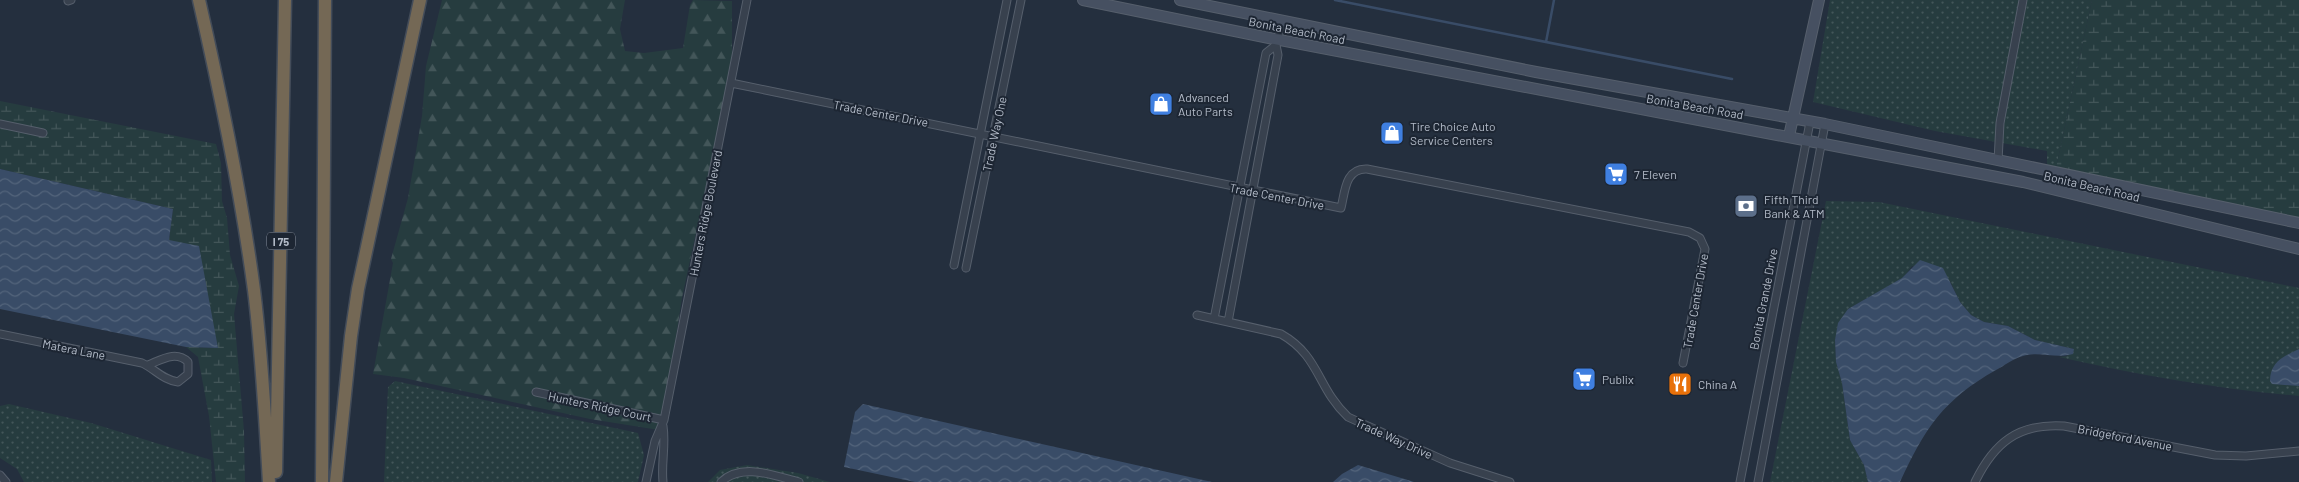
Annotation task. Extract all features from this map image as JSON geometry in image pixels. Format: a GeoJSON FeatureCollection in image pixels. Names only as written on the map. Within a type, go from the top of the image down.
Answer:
{"type":"FeatureCollection","features":[{"type":"Feature","properties":{"kind":"highway"},"geometry":{"type":"LineString","coordinates":[[199,0],[232,152],[250,258],[261,358],[269,482]]}},
{"type":"Feature","properties":{"kind":"highway","name":"I 75"},"geometry":{"type":"LineString","coordinates":[[276,482],[285,0]]}},
{"type":"Feature","properties":{"kind":"highway"},"geometry":{"type":"LineString","coordinates":[[322,482],[325,0]]}},
{"type":"Feature","properties":{"kind":"highway"},"geometry":{"type":"LineString","coordinates":[[336,482],[351,336],[358,289],[367,239],[381,184],[420,0]]}},
{"type":"Feature","properties":{"kind":"street","name":"Hunters Ridge Boulevard"},"geometry":{"type":"LineString","coordinates":[[663,482],[661,467],[665,440],[664,423],[747,0]]}},
{"type":"Feature","properties":{"kind":"street","name":"Trade Way One"},"geometry":{"type":"LineString","coordinates":[[954,266],[1008,0]]}},
{"type":"Feature","properties":{"kind":"street","name":"Trade Way One"},"geometry":{"type":"LineString","coordinates":[[966,268],[1022,0]]}},
{"type":"Feature","properties":{"kind":"street","name":"Bonita Beach Road"},"geometry":{"type":"LineString","coordinates":[[1083,0],[1276,42],[1806,139],[2041,186],[2299,249]]}},
{"type":"Feature","properties":{"kind":"street","name":"Bonita Beach Road"},"geometry":{"type":"LineString","coordinates":[[1180,0],[1282,22],[1580,80],[1825,124],[2299,223]]}},
{"type":"Feature","properties":{"kind":"street"},"geometry":{"type":"LineString","coordinates":[[1789,136],[1819,0]]}},
{"type":"Feature","properties":{"kind":"street"},"geometry":{"type":"LineString","coordinates":[[1998,161],[2000,123],[2023,0]]}},
{"type":"Feature","properties":{"kind":"street"},"geometry":{"type":"LineString","coordinates":[[1228,322],[1278,55],[1276,42],[1282,22]]}},
{"type":"Feature","properties":{"kind":"street"},"geometry":{"type":"LineString","coordinates":[[1214,319],[1266,53],[1276,42]]}},
{"type":"Feature","properties":{"kind":"street","name":"Trade Center Drive"},"geometry":{"type":"LineString","coordinates":[[731,83],[981,133],[1239,189],[1341,208],[1348,178],[1356,170],[1367,169],[1696,234],[1703,242],[1704,249],[1683,363]]}},
{"type":"Feature","properties":{"kind":"street","name":"Bonita Grande Drive"},"geometry":{"type":"LineString","coordinates":[[1740,482],[1810,122]]}},
{"type":"Feature","properties":{"kind":"street"},"geometry":{"type":"LineString","coordinates":[[0,124],[43,133]]}},
{"type":"Feature","properties":{"kind":"street"},"geometry":{"type":"LineString","coordinates":[[1758,482],[1825,124]]}},
{"type":"Feature","properties":{"kind":"street","name":"Trade Way Drive"},"geometry":{"type":"LineString","coordinates":[[1196,315],[1280,334],[1291,340],[1311,360],[1334,404],[1348,417],[1450,463],[1510,482]]}},
{"type":"Feature","properties":{"kind":"street","name":"Matera Lane"},"geometry":{"type":"LineString","coordinates":[[0,334],[148,365],[170,381],[178,382],[188,374],[188,362],[183,357],[176,355],[148,365]]}},
{"type":"Feature","properties":{"kind":"street","name":"Hunters Ridge Court"},"geometry":{"type":"LineString","coordinates":[[536,392],[664,423]]}},
{"type":"Feature","properties":{"kind":"street","name":"Hunters Ridge Boulevard"},"geometry":{"type":"LineString","coordinates":[[646,482],[655,441],[664,423]]}},
{"type":"Feature","properties":{"kind":"street","name":"Bridgeford Avenue"},"geometry":{"type":"LineString","coordinates":[[1975,482],[1996,448],[2017,433],[2039,426],[2064,426],[2215,455],[2246,456],[2299,451]]}},
{"type":"Feature","properties":{"kind":"street"},"geometry":{"type":"LineString","coordinates":[[722,482],[736,473],[752,471],[799,482]]}},
{"type":"Feature","properties":{"kind":"street"},"geometry":{"type":"LineString","coordinates":[[0,475],[6,482]]}},
{"type":"Feature","properties":{"kind":"green space"},"geometry":{"type":"Polygon","coordinates":[[[442,0],[625,0],[620,29],[625,51],[644,53],[683,48],[690,5],[693,0],[732,1],[732,65],[682,298],[666,402],[659,430],[590,419],[404,378],[373,374],[393,263],[391,259],[408,198],[422,116],[426,66],[442,0]]]}},
{"type":"Feature","properties":{"kind":"green space"},"geometry":{"type":"Polygon","coordinates":[[[1830,0],[2092,0],[2056,168],[2047,166],[2047,151],[1935,131],[1813,102],[1830,0]]]}},
{"type":"Feature","properties":{"kind":"green space"},"geometry":{"type":"Polygon","coordinates":[[[2092,0],[2299,0],[2299,218],[2056,168],[2092,0]]]}},
{"type":"Feature","properties":{"kind":"green space"},"geometry":{"type":"Polygon","coordinates":[[[0,101],[216,144],[221,163],[222,201],[227,218],[230,255],[239,286],[234,314],[244,431],[245,482],[216,482],[209,416],[198,357],[186,347],[218,348],[169,240],[173,209],[0,169],[0,101]]]}},
{"type":"Feature","properties":{"kind":"green space"},"geometry":{"type":"Polygon","coordinates":[[[1826,201],[1879,202],[2299,288],[2299,396],[2179,381],[2059,357],[2067,356],[2074,349],[2035,340],[2008,326],[1984,322],[1971,315],[1960,302],[1950,281],[1912,266],[1903,278],[1848,309],[1835,340],[1836,361],[1842,383],[1850,440],[1864,465],[1868,482],[1770,482],[1826,201]]]}},
{"type":"Feature","properties":{"kind":"green space"},"geometry":{"type":"Polygon","coordinates":[[[395,381],[638,433],[644,455],[638,482],[384,482],[388,387],[395,381]]]}},
{"type":"Feature","properties":{"kind":"green space"},"geometry":{"type":"Polygon","coordinates":[[[9,404],[91,423],[211,460],[212,482],[24,482],[17,469],[0,458],[0,406],[9,404]]]}},
{"type":"Feature","properties":{"kind":"green space"},"geometry":{"type":"Polygon","coordinates":[[[747,465],[798,473],[830,482],[708,482],[720,470],[747,465]]]}},
{"type":"Feature","properties":{"kind":"water"},"geometry":{"type":"Polygon","coordinates":[[[0,169],[173,209],[169,240],[199,246],[218,348],[186,347],[0,309],[0,169]]]}},
{"type":"Feature","properties":{"kind":"water"},"geometry":{"type":"Polygon","coordinates":[[[1920,260],[1943,268],[1960,302],[1971,315],[1984,322],[2008,326],[2035,340],[2074,349],[2073,354],[2060,356],[2035,354],[2023,356],[1978,381],[1949,404],[1927,431],[1900,482],[1868,482],[1864,465],[1850,440],[1842,383],[1836,362],[1835,340],[1838,323],[1848,309],[1902,278],[1920,260]]]}},
{"type":"Feature","properties":{"kind":"water"},"geometry":{"type":"Polygon","coordinates":[[[2299,349],[2299,386],[2272,384],[2270,381],[2271,374],[2275,364],[2283,357],[2299,349]]]}},
{"type":"Feature","properties":{"kind":"water"},"geometry":{"type":"Polygon","coordinates":[[[863,404],[1212,482],[915,482],[844,467],[855,412],[863,404]]]}},
{"type":"Feature","properties":{"kind":"water"},"geometry":{"type":"Polygon","coordinates":[[[1358,465],[1414,482],[1333,482],[1342,474],[1358,465]]]}},
{"type":"Feature","properties":{"kind":"waterway"},"geometry":{"type":"LineString","coordinates":[[1335,0],[1732,79]]}},
{"type":"Feature","properties":{"kind":"waterway"},"geometry":{"type":"LineString","coordinates":[[1546,42],[1554,0]]}},
{"type":"Feature","properties":{"kind":"place","name":"Advanced Auto Parts"},"geometry":{"type":"Point","coordinates":[1161,104]}},
{"type":"Feature","properties":{"kind":"place","name":"Tire Choice Auto Service Centers"},"geometry":{"type":"Point","coordinates":[1392,133]}},
{"type":"Feature","properties":{"kind":"place","name":"7 Eleven"},"geometry":{"type":"Point","coordinates":[1616,174]}},
{"type":"Feature","properties":{"kind":"place","name":"Fifth Third Bank & ATM"},"geometry":{"type":"Point","coordinates":[1746,206]}},
{"type":"Feature","properties":{"kind":"place","name":"Publix"},"geometry":{"type":"Point","coordinates":[1584,379]}},
{"type":"Feature","properties":{"kind":"place","name":"China A"},"geometry":{"type":"Point","coordinates":[1680,384]}}]}
